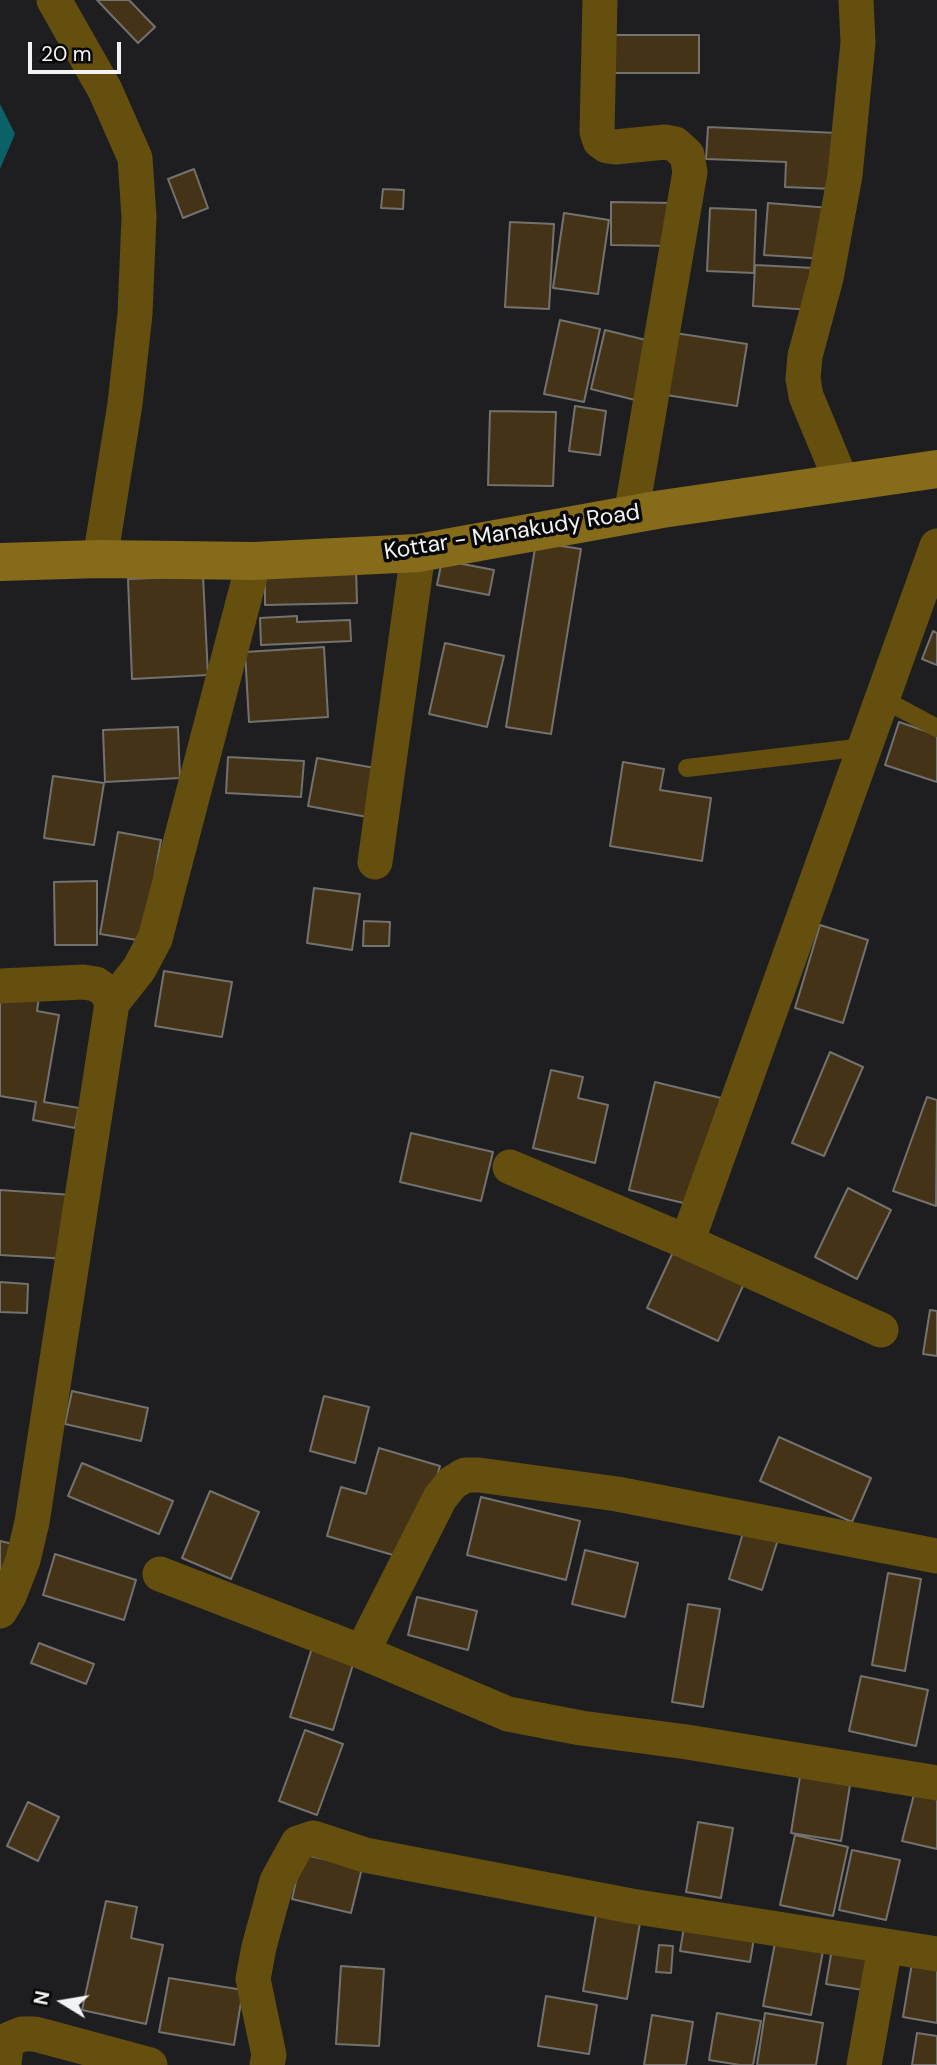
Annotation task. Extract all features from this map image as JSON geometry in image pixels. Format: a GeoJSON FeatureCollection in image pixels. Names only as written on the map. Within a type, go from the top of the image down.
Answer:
{"type":"FeatureCollection","features":[{"type":"Feature","properties":{"kind":"main road","name":"Kottar - Manakudy Road"},"geometry":{"type":"LineString","coordinates":[[0,562],[100,559],[254,561],[418,553],[631,515],[937,469]]}},
{"type":"Feature","properties":{"kind":"street"},"geometry":{"type":"LineString","coordinates":[[54,0],[105,90],[135,158],[139,217],[135,314],[125,404],[100,559]]}},
{"type":"Feature","properties":{"kind":"street"},"geometry":{"type":"LineString","coordinates":[[600,0],[597,132],[600,141],[615,147],[665,142],[675,144],[687,155],[690,172],[631,515]]}},
{"type":"Feature","properties":{"kind":"street"},"geometry":{"type":"LineString","coordinates":[[842,483],[806,396],[803,379],[805,356],[826,278],[845,175],[858,43],[856,0]]}},
{"type":"Feature","properties":{"kind":"street"},"geometry":{"type":"LineString","coordinates":[[687,1242],[937,546]]}},
{"type":"Feature","properties":{"kind":"street"},"geometry":{"type":"LineString","coordinates":[[375,862],[418,553]]}},
{"type":"Feature","properties":{"kind":"street"},"geometry":{"type":"LineString","coordinates":[[0,1611],[23,1560],[32,1522],[112,1003],[139,969],[155,939],[254,561]]}},
{"type":"Feature","properties":{"kind":"street"},"geometry":{"type":"LineString","coordinates":[[0,986],[83,982],[96,984],[106,991],[112,1003]]}},
{"type":"Feature","properties":{"kind":"street"},"geometry":{"type":"LineString","coordinates":[[510,1167],[687,1242],[881,1330]]}},
{"type":"Feature","properties":{"kind":"street"},"geometry":{"type":"LineString","coordinates":[[362,1652],[440,1498],[452,1483],[465,1475],[617,1494],[937,1556]]}},
{"type":"Feature","properties":{"kind":"street"},"geometry":{"type":"LineString","coordinates":[[160,1574],[362,1652],[509,1714],[581,1728],[687,1742],[937,1783]]}},
{"type":"Feature","properties":{"kind":"street"},"geometry":{"type":"LineString","coordinates":[[267,2065],[269,2055],[253,1979],[259,1947],[277,1881],[298,1843],[313,1838],[365,1855],[631,1906],[937,1954]]}},
{"type":"Feature","properties":{"kind":"street"},"geometry":{"type":"LineString","coordinates":[[864,2065],[885,1947]]}},
{"type":"Feature","properties":{"kind":"street"},"geometry":{"type":"LineString","coordinates":[[4,2065],[6,2046],[10,2039],[22,2034],[35,2034],[150,2065]]}},
{"type":"Feature","properties":{"kind":"lane"},"geometry":{"type":"LineString","coordinates":[[883,699],[937,728]]}},
{"type":"Feature","properties":{"kind":"lane"},"geometry":{"type":"LineString","coordinates":[[687,768],[864,747]]}},
{"type":"Feature","properties":{"kind":"water"},"geometry":{"type":"Polygon","coordinates":[[[0,104],[15,134],[0,169],[0,104]]]}},
{"type":"Feature","properties":{"kind":"building"},"geometry":{"type":"Polygon","coordinates":[[[97,0],[129,0],[155,27],[138,43],[97,0]]]}},
{"type":"Feature","properties":{"kind":"building"},"geometry":{"type":"Polygon","coordinates":[[[612,35],[699,35],[699,73],[612,73],[612,35]]]}},
{"type":"Feature","properties":{"kind":"building"},"geometry":{"type":"Polygon","coordinates":[[[708,127],[837,133],[834,189],[785,187],[786,162],[706,159],[708,127]]]}},
{"type":"Feature","properties":{"kind":"building"},"geometry":{"type":"Polygon","coordinates":[[[194,169],[208,208],[183,218],[168,179],[194,169]]]}},
{"type":"Feature","properties":{"kind":"building"},"geometry":{"type":"Polygon","coordinates":[[[383,189],[404,190],[403,209],[381,208],[383,189]]]}},
{"type":"Feature","properties":{"kind":"building"},"geometry":{"type":"Polygon","coordinates":[[[611,202],[676,203],[676,246],[611,245],[611,202]]]}},
{"type":"Feature","properties":{"kind":"building"},"geometry":{"type":"Polygon","coordinates":[[[768,203],[830,208],[826,259],[764,255],[768,203]]]}},
{"type":"Feature","properties":{"kind":"building"},"geometry":{"type":"Polygon","coordinates":[[[710,208],[756,210],[754,273],[707,271],[710,208]]]}},
{"type":"Feature","properties":{"kind":"building"},"geometry":{"type":"Polygon","coordinates":[[[564,213],[609,220],[598,294],[553,288],[564,213]]]}},
{"type":"Feature","properties":{"kind":"building"},"geometry":{"type":"Polygon","coordinates":[[[510,222],[554,224],[549,309],[505,307],[510,222]]]}},
{"type":"Feature","properties":{"kind":"building"},"geometry":{"type":"Polygon","coordinates":[[[755,265],[814,268],[812,310],[753,306],[755,265]]]}},
{"type":"Feature","properties":{"kind":"building"},"geometry":{"type":"Polygon","coordinates":[[[560,320],[600,329],[584,402],[544,394],[560,320]]]}},
{"type":"Feature","properties":{"kind":"building"},"geometry":{"type":"Polygon","coordinates":[[[605,330],[654,342],[639,401],[591,389],[605,330]]]}},
{"type":"Feature","properties":{"kind":"building"},"geometry":{"type":"Polygon","coordinates":[[[675,333],[747,344],[737,406],[666,395],[675,333]]]}},
{"type":"Feature","properties":{"kind":"building"},"geometry":{"type":"Polygon","coordinates":[[[575,406],[606,411],[600,455],[569,451],[575,406]]]}},
{"type":"Feature","properties":{"kind":"building"},"geometry":{"type":"Polygon","coordinates":[[[490,411],[556,412],[553,486],[488,485],[490,411]]]}},
{"type":"Feature","properties":{"kind":"building"},"geometry":{"type":"Polygon","coordinates":[[[536,542],[581,549],[551,734],[506,727],[536,542]]]}},
{"type":"Feature","properties":{"kind":"building"},"geometry":{"type":"Polygon","coordinates":[[[442,560],[494,570],[489,595],[437,585],[442,560]]]}},
{"type":"Feature","properties":{"kind":"building"},"geometry":{"type":"Polygon","coordinates":[[[356,566],[357,603],[265,605],[265,568],[356,566]]]}},
{"type":"Feature","properties":{"kind":"building"},"geometry":{"type":"Polygon","coordinates":[[[203,576],[208,675],[132,679],[128,579],[203,576]]]}},
{"type":"Feature","properties":{"kind":"building"},"geometry":{"type":"Polygon","coordinates":[[[297,616],[297,622],[350,620],[351,641],[261,645],[260,618],[297,616]]]}},
{"type":"Feature","properties":{"kind":"building"},"geometry":{"type":"Polygon","coordinates":[[[933,631],[937,633],[937,665],[922,659],[933,631]]]}},
{"type":"Feature","properties":{"kind":"building"},"geometry":{"type":"Polygon","coordinates":[[[445,643],[504,656],[487,727],[429,714],[445,643]]]}},
{"type":"Feature","properties":{"kind":"building"},"geometry":{"type":"Polygon","coordinates":[[[324,647],[328,717],[249,722],[245,652],[324,647]]]}},
{"type":"Feature","properties":{"kind":"building"},"geometry":{"type":"Polygon","coordinates":[[[899,722],[937,735],[937,782],[885,765],[899,722]]]}},
{"type":"Feature","properties":{"kind":"building"},"geometry":{"type":"Polygon","coordinates":[[[178,727],[180,778],[105,782],[103,730],[178,727]]]}},
{"type":"Feature","properties":{"kind":"building"},"geometry":{"type":"Polygon","coordinates":[[[228,757],[304,761],[301,797],[226,793],[228,757]]]}},
{"type":"Feature","properties":{"kind":"building"},"geometry":{"type":"Polygon","coordinates":[[[317,758],[387,770],[378,819],[308,806],[317,758]]]}},
{"type":"Feature","properties":{"kind":"building"},"geometry":{"type":"Polygon","coordinates":[[[623,762],[664,769],[660,790],[711,798],[702,861],[610,846],[623,762]]]}},
{"type":"Feature","properties":{"kind":"building"},"geometry":{"type":"Polygon","coordinates":[[[53,776],[104,783],[94,845],[44,838],[53,776]]]}},
{"type":"Feature","properties":{"kind":"building"},"geometry":{"type":"Polygon","coordinates":[[[118,832],[161,840],[143,941],[100,934],[118,832]]]}},
{"type":"Feature","properties":{"kind":"building"},"geometry":{"type":"Polygon","coordinates":[[[97,881],[97,945],[55,945],[54,882],[97,881]]]}},
{"type":"Feature","properties":{"kind":"building"},"geometry":{"type":"Polygon","coordinates":[[[314,888],[360,894],[352,950],[307,943],[314,888]]]}},
{"type":"Feature","properties":{"kind":"building"},"geometry":{"type":"Polygon","coordinates":[[[364,921],[390,922],[389,946],[363,946],[364,921]]]}},
{"type":"Feature","properties":{"kind":"building"},"geometry":{"type":"Polygon","coordinates":[[[820,925],[868,940],[843,1023],[795,1008],[820,925]]]}},
{"type":"Feature","properties":{"kind":"building"},"geometry":{"type":"Polygon","coordinates":[[[164,971],[232,982],[222,1037],[155,1026],[164,971]]]}},
{"type":"Feature","properties":{"kind":"building"},"geometry":{"type":"Polygon","coordinates":[[[0,991],[39,997],[37,1011],[59,1015],[44,1102],[79,1108],[75,1128],[33,1120],[36,1102],[0,1096],[0,991]]]}},
{"type":"Feature","properties":{"kind":"building"},"geometry":{"type":"Polygon","coordinates":[[[830,1052],[863,1067],[824,1156],[792,1143],[830,1052]]]}},
{"type":"Feature","properties":{"kind":"building"},"geometry":{"type":"Polygon","coordinates":[[[551,1070],[583,1077],[578,1098],[608,1105],[595,1163],[533,1148],[551,1070]]]}},
{"type":"Feature","properties":{"kind":"building"},"geometry":{"type":"Polygon","coordinates":[[[655,1082],[721,1098],[696,1206],[629,1190],[655,1082]]]}},
{"type":"Feature","properties":{"kind":"building"},"geometry":{"type":"Polygon","coordinates":[[[927,1097],[937,1100],[936,1206],[893,1191],[927,1097]]]}},
{"type":"Feature","properties":{"kind":"building"},"geometry":{"type":"Polygon","coordinates":[[[411,1133],[493,1152],[481,1201],[400,1182],[411,1133]]]}},
{"type":"Feature","properties":{"kind":"building"},"geometry":{"type":"Polygon","coordinates":[[[848,1188],[891,1210],[857,1279],[815,1257],[848,1188]]]}},
{"type":"Feature","properties":{"kind":"building"},"geometry":{"type":"Polygon","coordinates":[[[0,1190],[73,1195],[69,1259],[0,1255],[0,1190]]]}},
{"type":"Feature","properties":{"kind":"building"},"geometry":{"type":"Polygon","coordinates":[[[681,1235],[751,1268],[718,1341],[647,1308],[681,1235]]]}},
{"type":"Feature","properties":{"kind":"building"},"geometry":{"type":"Polygon","coordinates":[[[0,1282],[28,1284],[27,1313],[0,1312],[0,1282]]]}},
{"type":"Feature","properties":{"kind":"building"},"geometry":{"type":"Polygon","coordinates":[[[930,1310],[937,1311],[937,1356],[923,1354],[930,1310]]]}},
{"type":"Feature","properties":{"kind":"building"},"geometry":{"type":"Polygon","coordinates":[[[72,1391],[148,1408],[141,1441],[65,1424],[72,1391]]]}},
{"type":"Feature","properties":{"kind":"building"},"geometry":{"type":"Polygon","coordinates":[[[324,1396],[369,1407],[355,1463],[310,1451],[324,1396]]]}},
{"type":"Feature","properties":{"kind":"building"},"geometry":{"type":"Polygon","coordinates":[[[779,1437],[871,1478],[852,1522],[760,1481],[779,1437]]]}},
{"type":"Feature","properties":{"kind":"building"},"geometry":{"type":"Polygon","coordinates":[[[379,1448],[440,1466],[425,1518],[407,1559],[327,1536],[341,1487],[366,1494],[379,1448]]]}},
{"type":"Feature","properties":{"kind":"building"},"geometry":{"type":"Polygon","coordinates":[[[82,1463],[173,1501],[159,1534],[68,1496],[82,1463]]]}},
{"type":"Feature","properties":{"kind":"building"},"geometry":{"type":"Polygon","coordinates":[[[210,1491],[259,1512],[231,1579],[182,1558],[210,1491]]]}},
{"type":"Feature","properties":{"kind":"building"},"geometry":{"type":"Polygon","coordinates":[[[481,1497],[580,1521],[566,1580],[467,1555],[481,1497]]]}},
{"type":"Feature","properties":{"kind":"building"},"geometry":{"type":"Polygon","coordinates":[[[747,1520],[781,1530],[762,1590],[729,1579],[747,1520]]]}},
{"type":"Feature","properties":{"kind":"building"},"geometry":{"type":"Polygon","coordinates":[[[0,1541],[13,1544],[0,1587],[0,1541]]]}},
{"type":"Feature","properties":{"kind":"building"},"geometry":{"type":"Polygon","coordinates":[[[585,1550],[638,1563],[625,1617],[572,1604],[585,1550]]]}},
{"type":"Feature","properties":{"kind":"building"},"geometry":{"type":"Polygon","coordinates":[[[55,1554],[136,1580],[124,1620],[43,1595],[55,1554]]]}},
{"type":"Feature","properties":{"kind":"building"},"geometry":{"type":"Polygon","coordinates":[[[888,1573],[921,1579],[905,1671],[872,1665],[888,1573]]]}},
{"type":"Feature","properties":{"kind":"building"},"geometry":{"type":"Polygon","coordinates":[[[417,1597],[477,1611],[468,1650],[408,1635],[417,1597]]]}},
{"type":"Feature","properties":{"kind":"building"},"geometry":{"type":"Polygon","coordinates":[[[688,1604],[720,1609],[703,1707],[672,1702],[688,1604]]]}},
{"type":"Feature","properties":{"kind":"building"},"geometry":{"type":"Polygon","coordinates":[[[39,1643],[94,1664],[86,1684],[31,1663],[39,1643]]]}},
{"type":"Feature","properties":{"kind":"building"},"geometry":{"type":"Polygon","coordinates":[[[313,1645],[355,1658],[333,1730],[290,1717],[313,1645]]]}},
{"type":"Feature","properties":{"kind":"building"},"geometry":{"type":"Polygon","coordinates":[[[861,1676],[928,1690],[916,1746],[849,1731],[861,1676]]]}},
{"type":"Feature","properties":{"kind":"building"},"geometry":{"type":"Polygon","coordinates":[[[305,1730],[343,1744],[317,1815],[279,1801],[305,1730]]]}},
{"type":"Feature","properties":{"kind":"building"},"geometry":{"type":"Polygon","coordinates":[[[802,1764],[852,1773],[841,1841],[791,1833],[802,1764]]]}},
{"type":"Feature","properties":{"kind":"building"},"geometry":{"type":"Polygon","coordinates":[[[918,1779],[937,1783],[937,1849],[902,1841],[918,1779]]]}},
{"type":"Feature","properties":{"kind":"building"},"geometry":{"type":"Polygon","coordinates":[[[28,1802],[59,1817],[38,1861],[7,1846],[28,1802]]]}},
{"type":"Feature","properties":{"kind":"building"},"geometry":{"type":"Polygon","coordinates":[[[698,1822],[733,1828],[721,1898],[686,1892],[698,1822]]]}},
{"type":"Feature","properties":{"kind":"building"},"geometry":{"type":"Polygon","coordinates":[[[795,1835],[848,1847],[833,1916],[780,1905],[795,1835]]]}},
{"type":"Feature","properties":{"kind":"building"},"geometry":{"type":"Polygon","coordinates":[[[852,1850],[900,1860],[886,1920],[839,1910],[852,1850]]]}},
{"type":"Feature","properties":{"kind":"building"},"geometry":{"type":"Polygon","coordinates":[[[302,1854],[362,1868],[351,1913],[292,1899],[302,1854]]]}},
{"type":"Feature","properties":{"kind":"building"},"geometry":{"type":"Polygon","coordinates":[[[106,1901],[137,1907],[131,1938],[163,1945],[146,2024],[82,2010],[106,1901]]]}},
{"type":"Feature","properties":{"kind":"building"},"geometry":{"type":"Polygon","coordinates":[[[597,1909],[641,1917],[627,1999],[583,1991],[597,1909]]]}},
{"type":"Feature","properties":{"kind":"building"},"geometry":{"type":"Polygon","coordinates":[[[685,1921],[755,1932],[750,1962],[680,1951],[685,1921]]]}},
{"type":"Feature","properties":{"kind":"building"},"geometry":{"type":"Polygon","coordinates":[[[775,1943],[823,1951],[811,2015],[763,2006],[775,1943]]]}},
{"type":"Feature","properties":{"kind":"building"},"geometry":{"type":"Polygon","coordinates":[[[659,1945],[673,1946],[671,1973],[656,1972],[659,1945]]]}},
{"type":"Feature","properties":{"kind":"building"},"geometry":{"type":"Polygon","coordinates":[[[832,1949],[887,1958],[881,1993],[826,1984],[832,1949]]]}},
{"type":"Feature","properties":{"kind":"building"},"geometry":{"type":"Polygon","coordinates":[[[912,1963],[937,1967],[937,2023],[903,2017],[912,1963]]]}},
{"type":"Feature","properties":{"kind":"building"},"geometry":{"type":"Polygon","coordinates":[[[341,1966],[384,1969],[379,2046],[336,2044],[341,1966]]]}},
{"type":"Feature","properties":{"kind":"building"},"geometry":{"type":"Polygon","coordinates":[[[169,1978],[243,1990],[234,2045],[159,2032],[169,1978]]]}},
{"type":"Feature","properties":{"kind":"building"},"geometry":{"type":"Polygon","coordinates":[[[546,1996],[597,2005],[589,2054],[538,2046],[546,1996]]]}},
{"type":"Feature","properties":{"kind":"building"},"geometry":{"type":"Polygon","coordinates":[[[717,2013],[761,2021],[753,2065],[709,2060],[717,2013]]]}},
{"type":"Feature","properties":{"kind":"building"},"geometry":{"type":"Polygon","coordinates":[[[765,2013],[823,2023],[816,2065],[757,2065],[765,2013]]]}},
{"type":"Feature","properties":{"kind":"building"},"geometry":{"type":"Polygon","coordinates":[[[652,2015],[693,2022],[686,2065],[644,2065],[652,2015]]]}},
{"type":"Feature","properties":{"kind":"building"},"geometry":{"type":"Polygon","coordinates":[[[917,2033],[937,2036],[937,2065],[912,2065],[917,2033]]]}}]}
